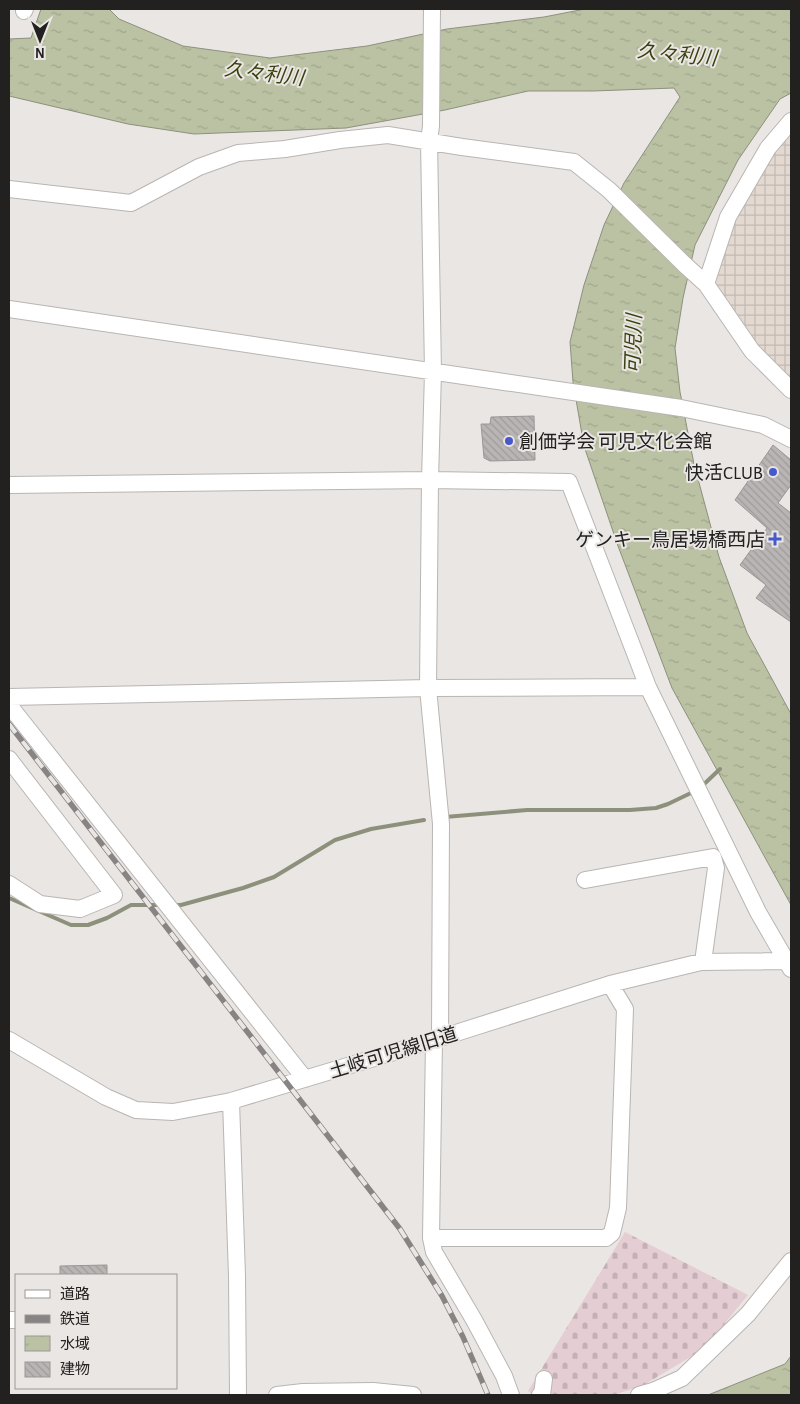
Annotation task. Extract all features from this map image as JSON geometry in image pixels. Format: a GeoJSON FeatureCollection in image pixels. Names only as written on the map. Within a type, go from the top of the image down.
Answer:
{"type":"FeatureCollection","features":[{"type":"Feature","properties":{"kind":"street"},"geometry":{"type":"LineString","coordinates":[[432,9],[430,134],[433,372],[428,688],[441,824],[431,1238],[434,1252],[474,1320],[504,1376],[511,1395]]}},
{"type":"Feature","properties":{"kind":"street"},"geometry":{"type":"LineString","coordinates":[[706,284],[728,217],[768,148],[791,121]]}},
{"type":"Feature","properties":{"kind":"street"},"geometry":{"type":"LineString","coordinates":[[9,189],[131,203],[199,167],[238,154],[388,135],[430,134],[462,147],[574,162],[609,190],[706,284],[752,351],[791,390]]}},
{"type":"Feature","properties":{"kind":"street"},"geometry":{"type":"LineString","coordinates":[[9,309],[682,408],[763,425],[791,439]]}},
{"type":"Feature","properties":{"kind":"street"},"geometry":{"type":"LineString","coordinates":[[9,485],[430,480],[569,482],[648,687],[758,912],[789,964]]}},
{"type":"Feature","properties":{"kind":"street"},"geometry":{"type":"LineString","coordinates":[[9,697],[428,688],[648,687]]}},
{"type":"Feature","properties":{"kind":"street"},"geometry":{"type":"LineString","coordinates":[[9,705],[305,1079]]}},
{"type":"Feature","properties":{"kind":"street"},"geometry":{"type":"LineString","coordinates":[[9,759],[114,895],[80,909],[40,904],[9,884]]}},
{"type":"Feature","properties":{"kind":"street"},"geometry":{"type":"LineString","coordinates":[[584,880],[712,857],[716,868],[703,962]]}},
{"type":"Feature","properties":{"kind":"street","name":"土岐可児線旧道"},"geometry":{"type":"LineString","coordinates":[[9,1040],[106,1097],[136,1110],[173,1112],[231,1101],[610,984],[703,962],[789,964]]}},
{"type":"Feature","properties":{"kind":"street"},"geometry":{"type":"LineString","coordinates":[[431,1238],[606,1238],[612,1234],[618,1208],[625,1009],[610,984]]}},
{"type":"Feature","properties":{"kind":"street"},"geometry":{"type":"LineString","coordinates":[[231,1101],[237,1276],[238,1395]]}},
{"type":"Feature","properties":{"kind":"street"},"geometry":{"type":"LineString","coordinates":[[639,1395],[682,1378],[748,1314],[791,1261]]}},
{"type":"Feature","properties":{"kind":"street"},"geometry":{"type":"LineString","coordinates":[[540,1395],[542,1395],[544,1379]]}},
{"type":"Feature","properties":{"kind":"street"},"geometry":{"type":"LineString","coordinates":[[277,1395],[303,1392],[374,1391],[413,1395]]}},
{"type":"Feature","properties":{"kind":"shaded area"},"geometry":{"type":"Polygon","coordinates":[[[791,121],[791,390],[706,284],[728,217],[791,121]]]}},
{"type":"Feature","properties":{"kind":"green space"},"geometry":{"type":"Polygon","coordinates":[[[625,1232],[748,1295],[704,1349],[642,1386],[613,1395],[533,1395],[528,1391],[625,1232]]]}},
{"type":"Feature","properties":{"kind":"water"},"geometry":{"type":"Polygon","coordinates":[[[41,9],[109,9],[119,19],[183,46],[270,58],[367,46],[447,29],[544,17],[585,9],[791,9],[791,93],[780,99],[738,160],[695,245],[683,298],[675,348],[680,392],[694,464],[719,557],[747,633],[791,714],[791,905],[672,688],[618,546],[584,446],[573,382],[570,342],[584,285],[604,225],[624,183],[680,97],[674,88],[528,91],[445,110],[346,128],[194,134],[128,124],[9,96],[9,39],[31,38],[41,9]]]}},
{"type":"Feature","properties":{"kind":"water"},"geometry":{"type":"Polygon","coordinates":[[[791,1356],[791,1395],[708,1395],[785,1364],[791,1356]]]}},
{"type":"Feature","properties":{"kind":"building","name":"創価学会 可児文化会館"},"geometry":{"type":"Polygon","coordinates":[[[534,416],[535,460],[490,461],[484,458],[481,424],[490,424],[491,417],[534,416]]]}},
{"type":"Feature","properties":{"kind":"building"},"geometry":{"type":"Polygon","coordinates":[[[773,445],[791,460],[791,485],[778,503],[791,513],[791,622],[756,598],[766,585],[740,565],[767,528],[735,500],[773,445]]]}},
{"type":"Feature","properties":{"kind":"building"},"geometry":{"type":"Polygon","coordinates":[[[107,1265],[107,1274],[60,1274],[60,1266],[107,1265]]]}},
{"type":"Feature","properties":{"kind":"waterway"},"geometry":{"type":"LineString","coordinates":[[701,787],[720,769]]}},
{"type":"Feature","properties":{"kind":"waterway"},"geometry":{"type":"LineString","coordinates":[[445,817],[527,810],[630,810],[656,808],[693,792]]}},
{"type":"Feature","properties":{"kind":"waterway"},"geometry":{"type":"LineString","coordinates":[[173,905],[181,905],[243,888],[274,877],[335,840],[371,829],[424,820]]}},
{"type":"Feature","properties":{"kind":"waterway"},"geometry":{"type":"LineString","coordinates":[[9,898],[71,925],[88,925],[107,918],[131,905],[161,905]]}},
{"type":"Feature","properties":{"kind":"railway"},"geometry":{"type":"LineString","coordinates":[[9,724],[400,1229],[442,1296],[463,1337],[488,1395]]}},
{"type":"Feature","properties":{"kind":"place","name":"創価学会 可児文化会館"},"geometry":{"type":"Point","coordinates":[509,441]}},
{"type":"Feature","properties":{"kind":"place","name":"快活CLUB"},"geometry":{"type":"Point","coordinates":[773,472]}},
{"type":"Feature","properties":{"kind":"place","name":"ゲンキー鳥居場橋西店"},"geometry":{"type":"Point","coordinates":[775,539]}},
{"type":"Feature","properties":{"kind":"water label","name":"久々利川"},"geometry":{"type":"Point","coordinates":[677,54]}},
{"type":"Feature","properties":{"kind":"water label","name":"久々利川"},"geometry":{"type":"Point","coordinates":[264,73]}},
{"type":"Feature","properties":{"kind":"water label","name":"可児川"},"geometry":{"type":"Point","coordinates":[633,344]}}]}
